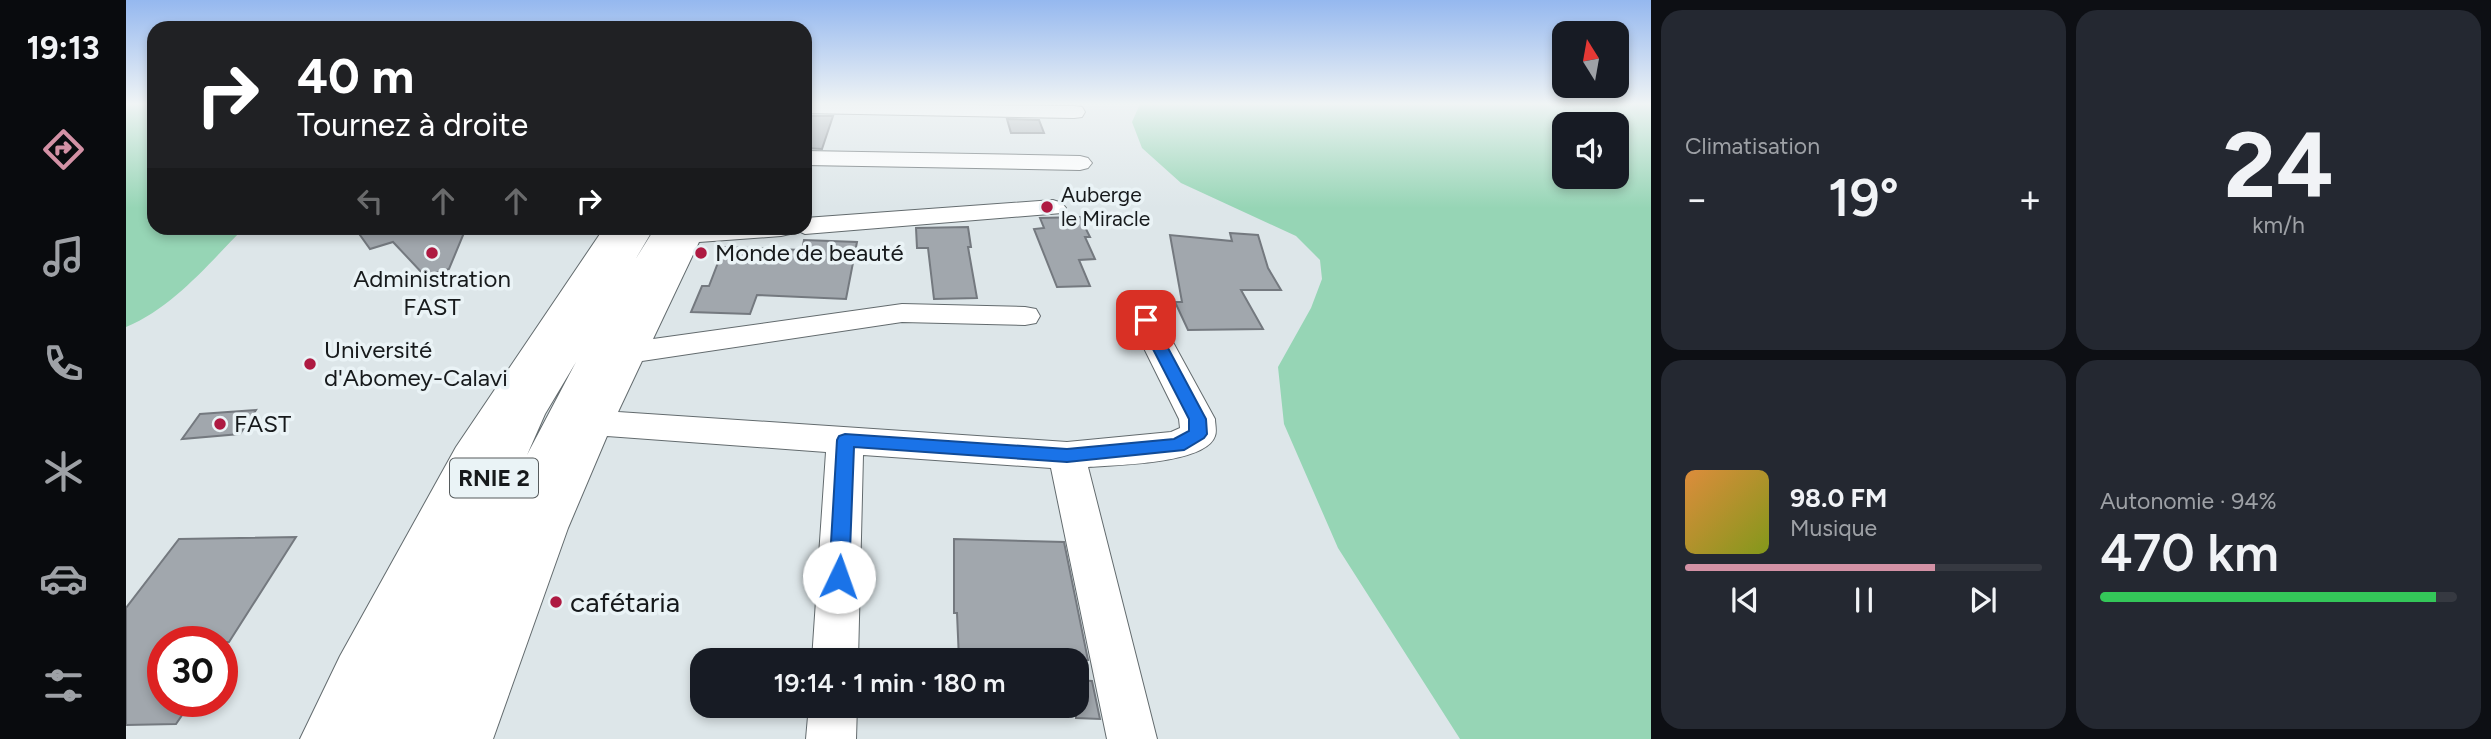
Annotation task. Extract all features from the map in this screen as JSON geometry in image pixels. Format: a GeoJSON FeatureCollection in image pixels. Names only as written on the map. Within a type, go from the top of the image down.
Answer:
{"type":"FeatureCollection","features":[{"type":"Feature","properties":{"kind":"highway","name":"RNIE 2"},"geometry":{"type":"LineString","coordinates":[[371,739],[409,652],[525,414],[634,235]]}},
{"type":"Feature","properties":{"kind":"highway","name":"RNIE 2"},"geometry":{"type":"LineString","coordinates":[[425,739],[458,656],[561,424],[680,235]]}},
{"type":"Feature","properties":{"kind":"street"},"geometry":{"type":"LineString","coordinates":[[812,158],[1080,163]]}},
{"type":"Feature","properties":{"kind":"street"},"geometry":{"type":"LineString","coordinates":[[812,225],[1053,208]]}},
{"type":"Feature","properties":{"kind":"street"},"geometry":{"type":"LineString","coordinates":[[325,739],[357,671],[469,457],[612,235]]}},
{"type":"Feature","properties":{"kind":"street"},"geometry":{"type":"LineString","coordinates":[[468,739],[548,528],[595,423],[631,352],[681,235]]}},
{"type":"Feature","properties":{"kind":"street"},"geometry":{"type":"LineString","coordinates":[[631,352],[902,313],[1025,316]]}},
{"type":"Feature","properties":{"kind":"street"},"geometry":{"type":"LineString","coordinates":[[595,423],[1067,456],[1178,445],[1198,434],[1197,419],[1146,320]]}},
{"type":"Feature","properties":{"kind":"street"},"geometry":{"type":"LineString","coordinates":[[836,648],[845,440]]}},
{"type":"Feature","properties":{"kind":"street"},"geometry":{"type":"LineString","coordinates":[[1067,456],[1132,739]]}},
{"type":"Feature","properties":{"kind":"street"},"geometry":{"type":"LineString","coordinates":[[831,739],[832,718]]}},
{"type":"Feature","properties":{"kind":"green space"},"geometry":{"type":"Polygon","coordinates":[[[126,138],[147,138],[147,235],[237,235],[175,296],[160,308],[126,327],[126,138]]]}},
{"type":"Feature","properties":{"kind":"green space"},"geometry":{"type":"Polygon","coordinates":[[[1138,138],[1552,138],[1552,189],[1629,189],[1629,138],[1651,138],[1651,739],[1460,739],[1338,548],[1284,424],[1278,367],[1311,308],[1322,279],[1320,260],[1296,236],[1181,183],[1142,148],[1138,138]]]}},
{"type":"Feature","properties":{"kind":"building"},"geometry":{"type":"Polygon","coordinates":[[[812,138],[826,138],[822,149],[812,148],[812,138]]]}},
{"type":"Feature","properties":{"kind":"building"},"geometry":{"type":"Polygon","coordinates":[[[1080,217],[1090,237],[1085,237],[1095,259],[1079,260],[1090,286],[1057,287],[1034,229],[1044,228],[1040,218],[1080,217]]]}},
{"type":"Feature","properties":{"kind":"building"},"geometry":{"type":"Polygon","coordinates":[[[968,227],[971,247],[968,247],[977,298],[934,299],[928,248],[917,248],[916,228],[968,227]]]}},
{"type":"Feature","properties":{"kind":"building"},"geometry":{"type":"Polygon","coordinates":[[[1230,233],[1258,235],[1268,268],[1281,290],[1241,290],[1263,329],[1188,330],[1175,302],[1182,302],[1170,235],[1232,241],[1230,233]]]}},
{"type":"Feature","properties":{"kind":"building","name":"Administration FAST"},"geometry":{"type":"Polygon","coordinates":[[[360,235],[463,235],[449,269],[425,276],[393,242],[370,249],[360,235]]]}},
{"type":"Feature","properties":{"kind":"building"},"geometry":{"type":"Polygon","coordinates":[[[804,240],[857,242],[846,299],[757,295],[750,314],[691,312],[702,286],[709,286],[724,247],[802,250],[804,240]]]}},
{"type":"Feature","properties":{"kind":"building","name":"FAST"},"geometry":{"type":"Polygon","coordinates":[[[256,410],[240,434],[182,439],[200,414],[256,410]]]}},
{"type":"Feature","properties":{"kind":"building"},"geometry":{"type":"Polygon","coordinates":[[[296,537],[238,628],[147,626],[147,717],[181,717],[176,724],[126,725],[126,608],[179,539],[296,537]]]}},
{"type":"Feature","properties":{"kind":"building"},"geometry":{"type":"Polygon","coordinates":[[[954,539],[1064,542],[1086,648],[958,648],[957,613],[954,613],[954,539]]]}},
{"type":"Feature","properties":{"kind":"building"},"geometry":{"type":"Polygon","coordinates":[[[1089,681],[1092,681],[1100,719],[1076,718],[1089,718],[1089,681]]]}},
{"type":"Feature","properties":{"kind":"place","name":"Auberge le Miracle"},"geometry":{"type":"Point","coordinates":[1047,207]}},
{"type":"Feature","properties":{"kind":"place","name":"Administration FAST"},"geometry":{"type":"Point","coordinates":[432,253]}},
{"type":"Feature","properties":{"kind":"place","name":"Monde de beauté"},"geometry":{"type":"Point","coordinates":[701,253]}},
{"type":"Feature","properties":{"kind":"place","name":"Université d'Abomey-Calavi"},"geometry":{"type":"Point","coordinates":[310,364]}},
{"type":"Feature","properties":{"kind":"place","name":"FAST"},"geometry":{"type":"Point","coordinates":[220,424]}},
{"type":"Feature","properties":{"kind":"place","name":"cafétaria"},"geometry":{"type":"Point","coordinates":[556,602]}},
{"type":"Feature","properties":{"kind":"route"},"geometry":{"type":"LineString","coordinates":[[839,577],[845,440],[1067,456],[1178,445],[1198,434],[1197,419],[1146,320]]}}]}
